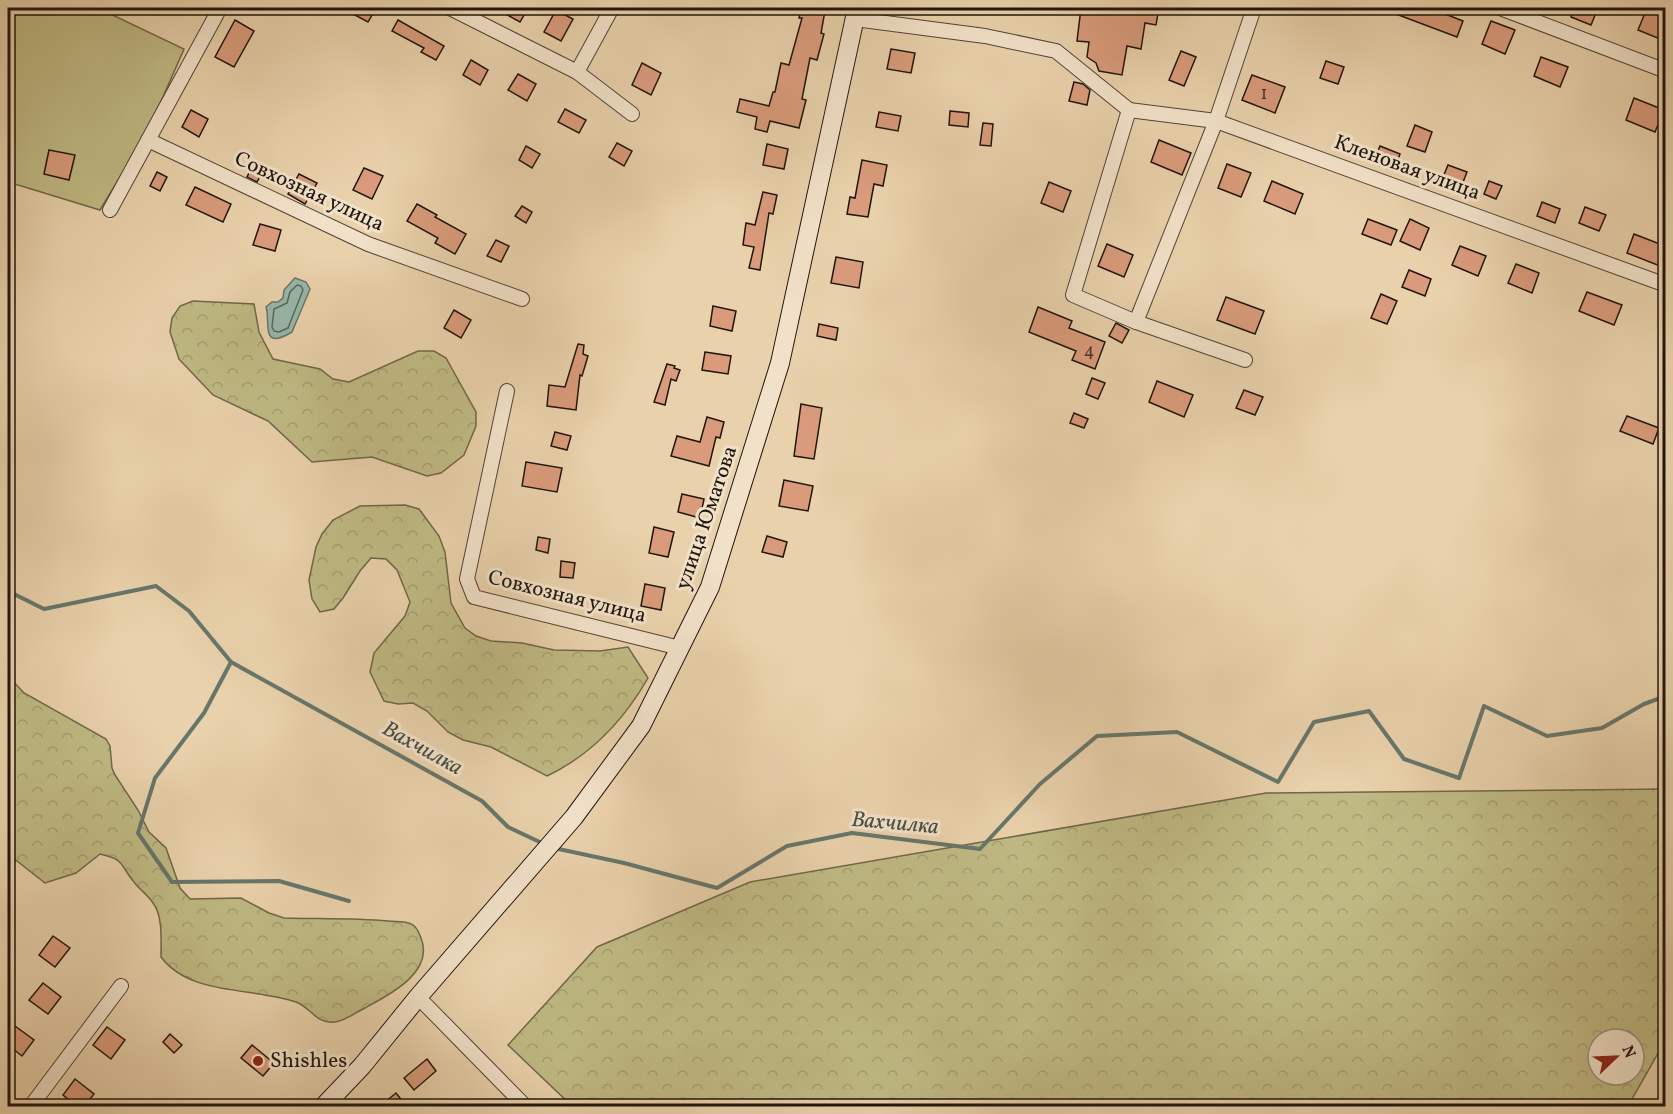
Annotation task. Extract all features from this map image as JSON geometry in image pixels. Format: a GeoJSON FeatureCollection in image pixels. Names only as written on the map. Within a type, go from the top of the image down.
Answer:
{"type":"FeatureCollection","features":[{"type":"Feature","properties":{"kind":"main road","name":"улица Юматова"},"geometry":{"type":"LineString","coordinates":[[324,1107],[362,1066],[418,997],[574,817],[641,726],[710,587],[780,363],[856,13]]}},
{"type":"Feature","properties":{"kind":"street"},"geometry":{"type":"LineString","coordinates":[[110,210],[220,8]]}},
{"type":"Feature","properties":{"kind":"street"},"geometry":{"type":"LineString","coordinates":[[450,8],[577,72],[632,114]]}},
{"type":"Feature","properties":{"kind":"street"},"geometry":{"type":"LineString","coordinates":[[577,72],[612,8]]}},
{"type":"Feature","properties":{"kind":"street"},"geometry":{"type":"LineString","coordinates":[[1136,322],[1216,121],[1254,8]]}},
{"type":"Feature","properties":{"kind":"street"},"geometry":{"type":"LineString","coordinates":[[1500,8],[1665,71]]}},
{"type":"Feature","properties":{"kind":"street"},"geometry":{"type":"LineString","coordinates":[[856,13],[1056,51],[1129,110],[1073,295],[1136,322],[1245,360]]}},
{"type":"Feature","properties":{"kind":"street","name":"Кленовая улица"},"geometry":{"type":"LineString","coordinates":[[1129,110],[1216,121],[1665,285]]}},
{"type":"Feature","properties":{"kind":"street","name":"Совхозная улица"},"geometry":{"type":"LineString","coordinates":[[148,140],[368,244],[522,299]]}},
{"type":"Feature","properties":{"kind":"street","name":"Совхозная улица"},"geometry":{"type":"LineString","coordinates":[[507,390],[467,579],[474,597],[680,648]]}},
{"type":"Feature","properties":{"kind":"street"},"geometry":{"type":"LineString","coordinates":[[31,1107],[121,986]]}},
{"type":"Feature","properties":{"kind":"street"},"geometry":{"type":"LineString","coordinates":[[418,997],[525,1107]]}},
{"type":"Feature","properties":{"kind":"green space"},"geometry":{"type":"Polygon","coordinates":[[[8,8],[98,8],[184,49],[148,131],[100,210],[8,182],[8,8]]]}},
{"type":"Feature","properties":{"kind":"green space"},"geometry":{"type":"Polygon","coordinates":[[[193,301],[254,304],[259,332],[273,359],[320,369],[333,379],[349,382],[418,351],[434,351],[446,358],[476,412],[476,426],[464,455],[441,473],[427,476],[372,457],[312,462],[268,421],[213,395],[179,359],[170,332],[172,318],[180,306],[193,301]]]}},
{"type":"Feature","properties":{"kind":"green space"},"geometry":{"type":"Polygon","coordinates":[[[405,505],[419,509],[439,536],[445,552],[451,603],[465,628],[476,636],[491,641],[522,643],[554,650],[600,651],[628,647],[648,678],[617,722],[578,758],[547,776],[491,747],[463,740],[448,732],[427,711],[413,703],[398,704],[384,701],[370,672],[374,653],[405,616],[410,602],[397,570],[386,559],[371,558],[334,609],[320,612],[312,599],[309,580],[316,547],[322,534],[333,520],[360,506],[405,505]]]}},
{"type":"Feature","properties":{"kind":"green space"},"geometry":{"type":"Polygon","coordinates":[[[8,676],[24,693],[106,739],[110,746],[115,775],[138,810],[149,832],[166,848],[180,888],[190,899],[241,898],[284,918],[362,919],[409,923],[418,930],[424,951],[415,972],[396,990],[346,1019],[335,1022],[323,1021],[296,1002],[205,984],[173,970],[161,957],[161,929],[156,908],[114,858],[100,854],[76,873],[45,883],[8,854],[8,676]]]}},
{"type":"Feature","properties":{"kind":"green space"},"geometry":{"type":"Polygon","coordinates":[[[1665,789],[1665,1041],[1646,1074],[1646,1027],[1586,1027],[1586,1087],[1639,1087],[1628,1106],[572,1106],[508,1045],[597,947],[750,882],[1266,793],[1665,789]]]}},
{"type":"Feature","properties":{"kind":"water"},"geometry":{"type":"Polygon","coordinates":[[[295,278],[306,282],[310,289],[292,332],[282,337],[271,337],[268,332],[266,307],[283,298],[284,290],[295,278]]]}},
{"type":"Feature","properties":{"kind":"building"},"geometry":{"type":"Polygon","coordinates":[[[342,8],[376,8],[368,22],[342,8]]]}},
{"type":"Feature","properties":{"kind":"building"},"geometry":{"type":"Polygon","coordinates":[[[495,8],[528,8],[520,22],[495,8]]]}},
{"type":"Feature","properties":{"kind":"building"},"geometry":{"type":"Polygon","coordinates":[[[801,8],[825,11],[821,33],[824,34],[817,60],[810,58],[802,99],[806,100],[799,128],[770,121],[767,132],[755,129],[757,117],[737,112],[740,99],[769,106],[773,92],[775,92],[781,63],[789,65],[802,18],[799,18],[801,8]]]}},
{"type":"Feature","properties":{"kind":"building"},"geometry":{"type":"Polygon","coordinates":[[[1081,8],[1159,8],[1156,25],[1145,23],[1141,49],[1127,46],[1122,75],[1099,71],[1096,63],[1087,57],[1089,42],[1077,41],[1081,8]]]}},
{"type":"Feature","properties":{"kind":"building"},"geometry":{"type":"Polygon","coordinates":[[[1380,8],[1430,8],[1463,21],[1457,37],[1380,8]]]}},
{"type":"Feature","properties":{"kind":"building"},"geometry":{"type":"Polygon","coordinates":[[[1574,8],[1598,8],[1591,25],[1571,17],[1574,8]]]}},
{"type":"Feature","properties":{"kind":"building"},"geometry":{"type":"Polygon","coordinates":[[[1647,8],[1665,11],[1665,41],[1638,30],[1647,8]]]}},
{"type":"Feature","properties":{"kind":"building"},"geometry":{"type":"Polygon","coordinates":[[[556,10],[573,19],[561,41],[544,32],[556,10]]]}},
{"type":"Feature","properties":{"kind":"building"},"geometry":{"type":"Polygon","coordinates":[[[235,20],[254,31],[234,67],[215,57],[235,20]]]}},
{"type":"Feature","properties":{"kind":"building"},"geometry":{"type":"Polygon","coordinates":[[[398,20],[444,46],[436,60],[421,52],[424,48],[392,31],[398,20]]]}},
{"type":"Feature","properties":{"kind":"building"},"geometry":{"type":"Polygon","coordinates":[[[1491,21],[1515,30],[1505,54],[1482,44],[1491,21]]]}},
{"type":"Feature","properties":{"kind":"building"},"geometry":{"type":"Polygon","coordinates":[[[891,49],[915,53],[911,73],[887,69],[891,49]]]}},
{"type":"Feature","properties":{"kind":"building"},"geometry":{"type":"Polygon","coordinates":[[[1181,51],[1196,57],[1184,86],[1169,80],[1181,51]]]}},
{"type":"Feature","properties":{"kind":"building"},"geometry":{"type":"Polygon","coordinates":[[[1541,57],[1568,67],[1560,87],[1534,76],[1541,57]]]}},
{"type":"Feature","properties":{"kind":"building"},"geometry":{"type":"Polygon","coordinates":[[[471,60],[488,70],[480,85],[463,75],[471,60]]]}},
{"type":"Feature","properties":{"kind":"building"},"geometry":{"type":"Polygon","coordinates":[[[1326,61],[1344,67],[1338,84],[1320,78],[1326,61]]]}},
{"type":"Feature","properties":{"kind":"building"},"geometry":{"type":"Polygon","coordinates":[[[642,63],[661,73],[651,95],[632,85],[642,63]]]}},
{"type":"Feature","properties":{"kind":"building"},"geometry":{"type":"Polygon","coordinates":[[[518,74],[536,84],[527,101],[508,90],[518,74]]]}},
{"type":"Feature","properties":{"kind":"building"},"geometry":{"type":"Polygon","coordinates":[[[1252,75],[1285,87],[1275,113],[1242,100],[1252,75]]]}},
{"type":"Feature","properties":{"kind":"building"},"geometry":{"type":"Polygon","coordinates":[[[1074,82],[1083,84],[1090,90],[1087,105],[1069,101],[1074,82]]]}},
{"type":"Feature","properties":{"kind":"building"},"geometry":{"type":"Polygon","coordinates":[[[1634,98],[1664,110],[1655,132],[1626,120],[1634,98]]]}},
{"type":"Feature","properties":{"kind":"building"},"geometry":{"type":"Polygon","coordinates":[[[565,109],[586,120],[579,133],[558,122],[565,109]]]}},
{"type":"Feature","properties":{"kind":"building"},"geometry":{"type":"Polygon","coordinates":[[[191,110],[208,119],[199,137],[182,127],[191,110]]]}},
{"type":"Feature","properties":{"kind":"building"},"geometry":{"type":"Polygon","coordinates":[[[950,111],[969,113],[968,127],[949,125],[950,111]]]}},
{"type":"Feature","properties":{"kind":"building"},"geometry":{"type":"Polygon","coordinates":[[[879,112],[901,116],[898,131],[876,127],[879,112]]]}},
{"type":"Feature","properties":{"kind":"building"},"geometry":{"type":"Polygon","coordinates":[[[983,123],[993,124],[991,146],[980,145],[983,123]]]}},
{"type":"Feature","properties":{"kind":"building"},"geometry":{"type":"Polygon","coordinates":[[[1415,125],[1432,132],[1425,152],[1407,146],[1415,125]]]}},
{"type":"Feature","properties":{"kind":"building"},"geometry":{"type":"Polygon","coordinates":[[[1159,140],[1191,153],[1182,175],[1151,162],[1159,140]]]}},
{"type":"Feature","properties":{"kind":"building"},"geometry":{"type":"Polygon","coordinates":[[[617,143],[632,151],[624,166],[609,157],[617,143]]]}},
{"type":"Feature","properties":{"kind":"building"},"geometry":{"type":"Polygon","coordinates":[[[767,144],[788,149],[784,169],[763,165],[767,144]]]}},
{"type":"Feature","properties":{"kind":"building"},"geometry":{"type":"Polygon","coordinates":[[[526,146],[540,154],[532,168],[519,160],[526,146]]]}},
{"type":"Feature","properties":{"kind":"building"},"geometry":{"type":"Polygon","coordinates":[[[1380,146],[1400,154],[1394,171],[1373,163],[1380,146]]]}},
{"type":"Feature","properties":{"kind":"building"},"geometry":{"type":"Polygon","coordinates":[[[49,150],[75,155],[69,180],[44,174],[49,150]]]}},
{"type":"Feature","properties":{"kind":"building"},"geometry":{"type":"Polygon","coordinates":[[[862,160],[887,165],[883,186],[874,184],[868,217],[847,214],[850,197],[855,198],[862,160]]]}},
{"type":"Feature","properties":{"kind":"building"},"geometry":{"type":"Polygon","coordinates":[[[254,163],[264,169],[257,182],[247,177],[254,163]]]}},
{"type":"Feature","properties":{"kind":"building"},"geometry":{"type":"Polygon","coordinates":[[[1227,164],[1251,173],[1241,197],[1218,188],[1227,164]]]}},
{"type":"Feature","properties":{"kind":"building"},"geometry":{"type":"Polygon","coordinates":[[[1448,165],[1467,172],[1462,185],[1443,177],[1448,165]]]}},
{"type":"Feature","properties":{"kind":"building"},"geometry":{"type":"Polygon","coordinates":[[[364,168],[383,176],[372,199],[353,190],[364,168]]]}},
{"type":"Feature","properties":{"kind":"building"},"geometry":{"type":"Polygon","coordinates":[[[157,172],[167,177],[160,191],[150,186],[157,172]]]}},
{"type":"Feature","properties":{"kind":"building"},"geometry":{"type":"Polygon","coordinates":[[[299,174],[317,183],[305,204],[288,194],[299,174]]]}},
{"type":"Feature","properties":{"kind":"building"},"geometry":{"type":"Polygon","coordinates":[[[1272,181],[1303,194],[1295,214],[1264,201],[1272,181]]]}},
{"type":"Feature","properties":{"kind":"building"},"geometry":{"type":"Polygon","coordinates":[[[1489,181],[1502,186],[1496,199],[1484,194],[1489,181]]]}},
{"type":"Feature","properties":{"kind":"building"},"geometry":{"type":"Polygon","coordinates":[[[1049,182],[1071,191],[1063,212],[1041,203],[1049,182]]]}},
{"type":"Feature","properties":{"kind":"building"},"geometry":{"type":"Polygon","coordinates":[[[195,187],[231,204],[223,222],[186,205],[195,187]]]}},
{"type":"Feature","properties":{"kind":"building"},"geometry":{"type":"Polygon","coordinates":[[[763,192],[777,195],[773,214],[769,213],[760,270],[749,268],[754,247],[743,245],[746,223],[755,225],[763,192]]]}},
{"type":"Feature","properties":{"kind":"building"},"geometry":{"type":"Polygon","coordinates":[[[1542,202],[1560,209],[1555,223],[1537,216],[1542,202]]]}},
{"type":"Feature","properties":{"kind":"building"},"geometry":{"type":"Polygon","coordinates":[[[417,204],[466,234],[455,254],[435,243],[438,238],[407,221],[417,204]]]}},
{"type":"Feature","properties":{"kind":"building"},"geometry":{"type":"Polygon","coordinates":[[[522,206],[532,212],[526,223],[515,216],[522,206]]]}},
{"type":"Feature","properties":{"kind":"building"},"geometry":{"type":"Polygon","coordinates":[[[1585,207],[1606,215],[1599,231],[1579,223],[1585,207]]]}},
{"type":"Feature","properties":{"kind":"building"},"geometry":{"type":"Polygon","coordinates":[[[1368,219],[1397,230],[1391,245],[1362,234],[1368,219]]]}},
{"type":"Feature","properties":{"kind":"building"},"geometry":{"type":"Polygon","coordinates":[[[1410,219],[1429,228],[1420,250],[1400,241],[1410,219]]]}},
{"type":"Feature","properties":{"kind":"building"},"geometry":{"type":"Polygon","coordinates":[[[260,224],[281,230],[275,251],[253,245],[260,224]]]}},
{"type":"Feature","properties":{"kind":"building"},"geometry":{"type":"Polygon","coordinates":[[[1634,234],[1665,246],[1665,268],[1627,253],[1634,234]]]}},
{"type":"Feature","properties":{"kind":"building"},"geometry":{"type":"Polygon","coordinates":[[[496,240],[509,246],[501,262],[487,256],[496,240]]]}},
{"type":"Feature","properties":{"kind":"building"},"geometry":{"type":"Polygon","coordinates":[[[1107,244],[1133,255],[1124,277],[1098,266],[1107,244]]]}},
{"type":"Feature","properties":{"kind":"building"},"geometry":{"type":"Polygon","coordinates":[[[1460,246],[1486,256],[1478,276],[1452,265],[1460,246]]]}},
{"type":"Feature","properties":{"kind":"building"},"geometry":{"type":"Polygon","coordinates":[[[836,257],[863,262],[859,288],[831,283],[836,257]]]}},
{"type":"Feature","properties":{"kind":"building"},"geometry":{"type":"Polygon","coordinates":[[[1516,264],[1539,273],[1532,293],[1508,283],[1516,264]]]}},
{"type":"Feature","properties":{"kind":"building"},"geometry":{"type":"Polygon","coordinates":[[[1409,270],[1431,279],[1425,296],[1402,287],[1409,270]]]}},
{"type":"Feature","properties":{"kind":"building"},"geometry":{"type":"Polygon","coordinates":[[[1587,292],[1622,305],[1614,325],[1579,311],[1587,292]]]}},
{"type":"Feature","properties":{"kind":"building"},"geometry":{"type":"Polygon","coordinates":[[[1381,294],[1397,301],[1387,324],[1371,318],[1381,294]]]}},
{"type":"Feature","properties":{"kind":"building"},"geometry":{"type":"Polygon","coordinates":[[[1226,297],[1264,311],[1255,334],[1217,320],[1226,297]]]}},
{"type":"Feature","properties":{"kind":"building"},"geometry":{"type":"Polygon","coordinates":[[[713,306],[736,311],[732,331],[710,326],[713,306]]]}},
{"type":"Feature","properties":{"kind":"building"},"geometry":{"type":"Polygon","coordinates":[[[1038,307],[1072,321],[1069,328],[1105,342],[1095,369],[1072,360],[1076,351],[1029,332],[1038,307]]]}},
{"type":"Feature","properties":{"kind":"building"},"geometry":{"type":"Polygon","coordinates":[[[454,310],[471,320],[461,338],[444,328],[454,310]]]}},
{"type":"Feature","properties":{"kind":"building"},"geometry":{"type":"Polygon","coordinates":[[[1116,323],[1129,330],[1122,343],[1109,336],[1116,323]]]}},
{"type":"Feature","properties":{"kind":"building"},"geometry":{"type":"Polygon","coordinates":[[[819,324],[838,328],[836,340],[817,336],[819,324]]]}},
{"type":"Feature","properties":{"kind":"building"},"geometry":{"type":"Polygon","coordinates":[[[578,344],[584,345],[583,354],[588,356],[582,376],[580,375],[576,410],[547,406],[549,385],[565,387],[578,344]]]}},
{"type":"Feature","properties":{"kind":"building"},"geometry":{"type":"Polygon","coordinates":[[[705,352],[731,356],[728,374],[702,370],[705,352]]]}},
{"type":"Feature","properties":{"kind":"building"},"geometry":{"type":"Polygon","coordinates":[[[667,364],[680,370],[676,381],[671,379],[665,405],[654,402],[667,364]]]}},
{"type":"Feature","properties":{"kind":"building"},"geometry":{"type":"Polygon","coordinates":[[[1092,378],[1105,383],[1098,399],[1086,394],[1092,378]]]}},
{"type":"Feature","properties":{"kind":"building"},"geometry":{"type":"Polygon","coordinates":[[[1157,381],[1193,395],[1184,417],[1149,402],[1157,381]]]}},
{"type":"Feature","properties":{"kind":"building"},"geometry":{"type":"Polygon","coordinates":[[[1244,390],[1263,397],[1255,415],[1236,408],[1244,390]]]}},
{"type":"Feature","properties":{"kind":"building"},"geometry":{"type":"Polygon","coordinates":[[[801,404],[822,408],[814,459],[794,456],[801,404]]]}},
{"type":"Feature","properties":{"kind":"building"},"geometry":{"type":"Polygon","coordinates":[[[1074,413],[1088,419],[1084,428],[1070,423],[1074,413]]]}},
{"type":"Feature","properties":{"kind":"building"},"geometry":{"type":"Polygon","coordinates":[[[1627,416],[1659,428],[1653,444],[1620,431],[1627,416]]]}},
{"type":"Feature","properties":{"kind":"building"},"geometry":{"type":"Polygon","coordinates":[[[707,417],[724,422],[720,438],[716,437],[709,466],[671,456],[677,436],[700,442],[707,417]]]}},
{"type":"Feature","properties":{"kind":"building"},"geometry":{"type":"Polygon","coordinates":[[[555,432],[571,436],[567,450],[551,446],[555,432]]]}},
{"type":"Feature","properties":{"kind":"building"},"geometry":{"type":"Polygon","coordinates":[[[526,462],[562,468],[557,492],[522,486],[526,462]]]}},
{"type":"Feature","properties":{"kind":"building"},"geometry":{"type":"Polygon","coordinates":[[[784,480],[813,486],[808,511],[779,506],[784,480]]]}},
{"type":"Feature","properties":{"kind":"building"},"geometry":{"type":"Polygon","coordinates":[[[682,494],[704,499],[700,518],[678,512],[682,494]]]}},
{"type":"Feature","properties":{"kind":"building"},"geometry":{"type":"Polygon","coordinates":[[[654,527],[674,532],[668,557],[649,553],[654,527]]]}},
{"type":"Feature","properties":{"kind":"building"},"geometry":{"type":"Polygon","coordinates":[[[767,536],[787,542],[783,557],[762,552],[767,536]]]}},
{"type":"Feature","properties":{"kind":"building"},"geometry":{"type":"Polygon","coordinates":[[[538,537],[550,539],[548,553],[536,550],[538,537]]]}},
{"type":"Feature","properties":{"kind":"building"},"geometry":{"type":"Polygon","coordinates":[[[561,561],[575,563],[573,578],[560,577],[561,561]]]}},
{"type":"Feature","properties":{"kind":"building"},"geometry":{"type":"Polygon","coordinates":[[[645,584],[665,588],[661,610],[641,606],[645,584]]]}},
{"type":"Feature","properties":{"kind":"building"},"geometry":{"type":"Polygon","coordinates":[[[53,936],[70,948],[55,967],[39,955],[53,936]]]}},
{"type":"Feature","properties":{"kind":"building"},"geometry":{"type":"Polygon","coordinates":[[[43,983],[61,997],[48,1014],[29,1000],[43,983]]]}},
{"type":"Feature","properties":{"kind":"building"},"geometry":{"type":"Polygon","coordinates":[[[15,1026],[34,1040],[22,1056],[8,1045],[8,1036],[15,1026]]]}},
{"type":"Feature","properties":{"kind":"building"},"geometry":{"type":"Polygon","coordinates":[[[107,1027],[125,1040],[111,1059],[93,1045],[107,1027]]]}},
{"type":"Feature","properties":{"kind":"building"},"geometry":{"type":"Polygon","coordinates":[[[170,1034],[182,1045],[174,1053],[163,1042],[170,1034]]]}},
{"type":"Feature","properties":{"kind":"building"},"geometry":{"type":"Polygon","coordinates":[[[252,1045],[274,1063],[263,1076],[241,1058],[252,1045]]]}},
{"type":"Feature","properties":{"kind":"building"},"geometry":{"type":"Polygon","coordinates":[[[427,1059],[436,1071],[414,1090],[404,1078],[427,1059]]]}},
{"type":"Feature","properties":{"kind":"building"},"geometry":{"type":"Polygon","coordinates":[[[75,1079],[94,1094],[84,1107],[78,1107],[63,1095],[75,1079]]]}},
{"type":"Feature","properties":{"kind":"building"},"geometry":{"type":"Polygon","coordinates":[[[396,1093],[407,1107],[379,1107],[396,1093]]]}},
{"type":"Feature","properties":{"kind":"waterway","name":"Вахчилка"},"geometry":{"type":"LineString","coordinates":[[8,591],[44,609],[156,586],[189,611],[231,662],[482,801],[508,827],[544,844]]}},
{"type":"Feature","properties":{"kind":"waterway"},"geometry":{"type":"LineString","coordinates":[[231,662],[204,713],[155,778],[138,833],[172,882],[279,881],[349,901]]}},
{"type":"Feature","properties":{"kind":"waterway","name":"Вахчилка"},"geometry":{"type":"LineString","coordinates":[[554,848],[624,863],[717,888],[787,846],[852,833],[980,849],[1040,784],[1097,736],[1177,732],[1278,782],[1314,722],[1369,711],[1404,759],[1459,778],[1484,706],[1547,736],[1602,728],[1644,704],[1666,696]]}},
{"type":"Feature","properties":{"kind":"place","name":"Shishles"},"geometry":{"type":"Point","coordinates":[258,1061]}}]}
